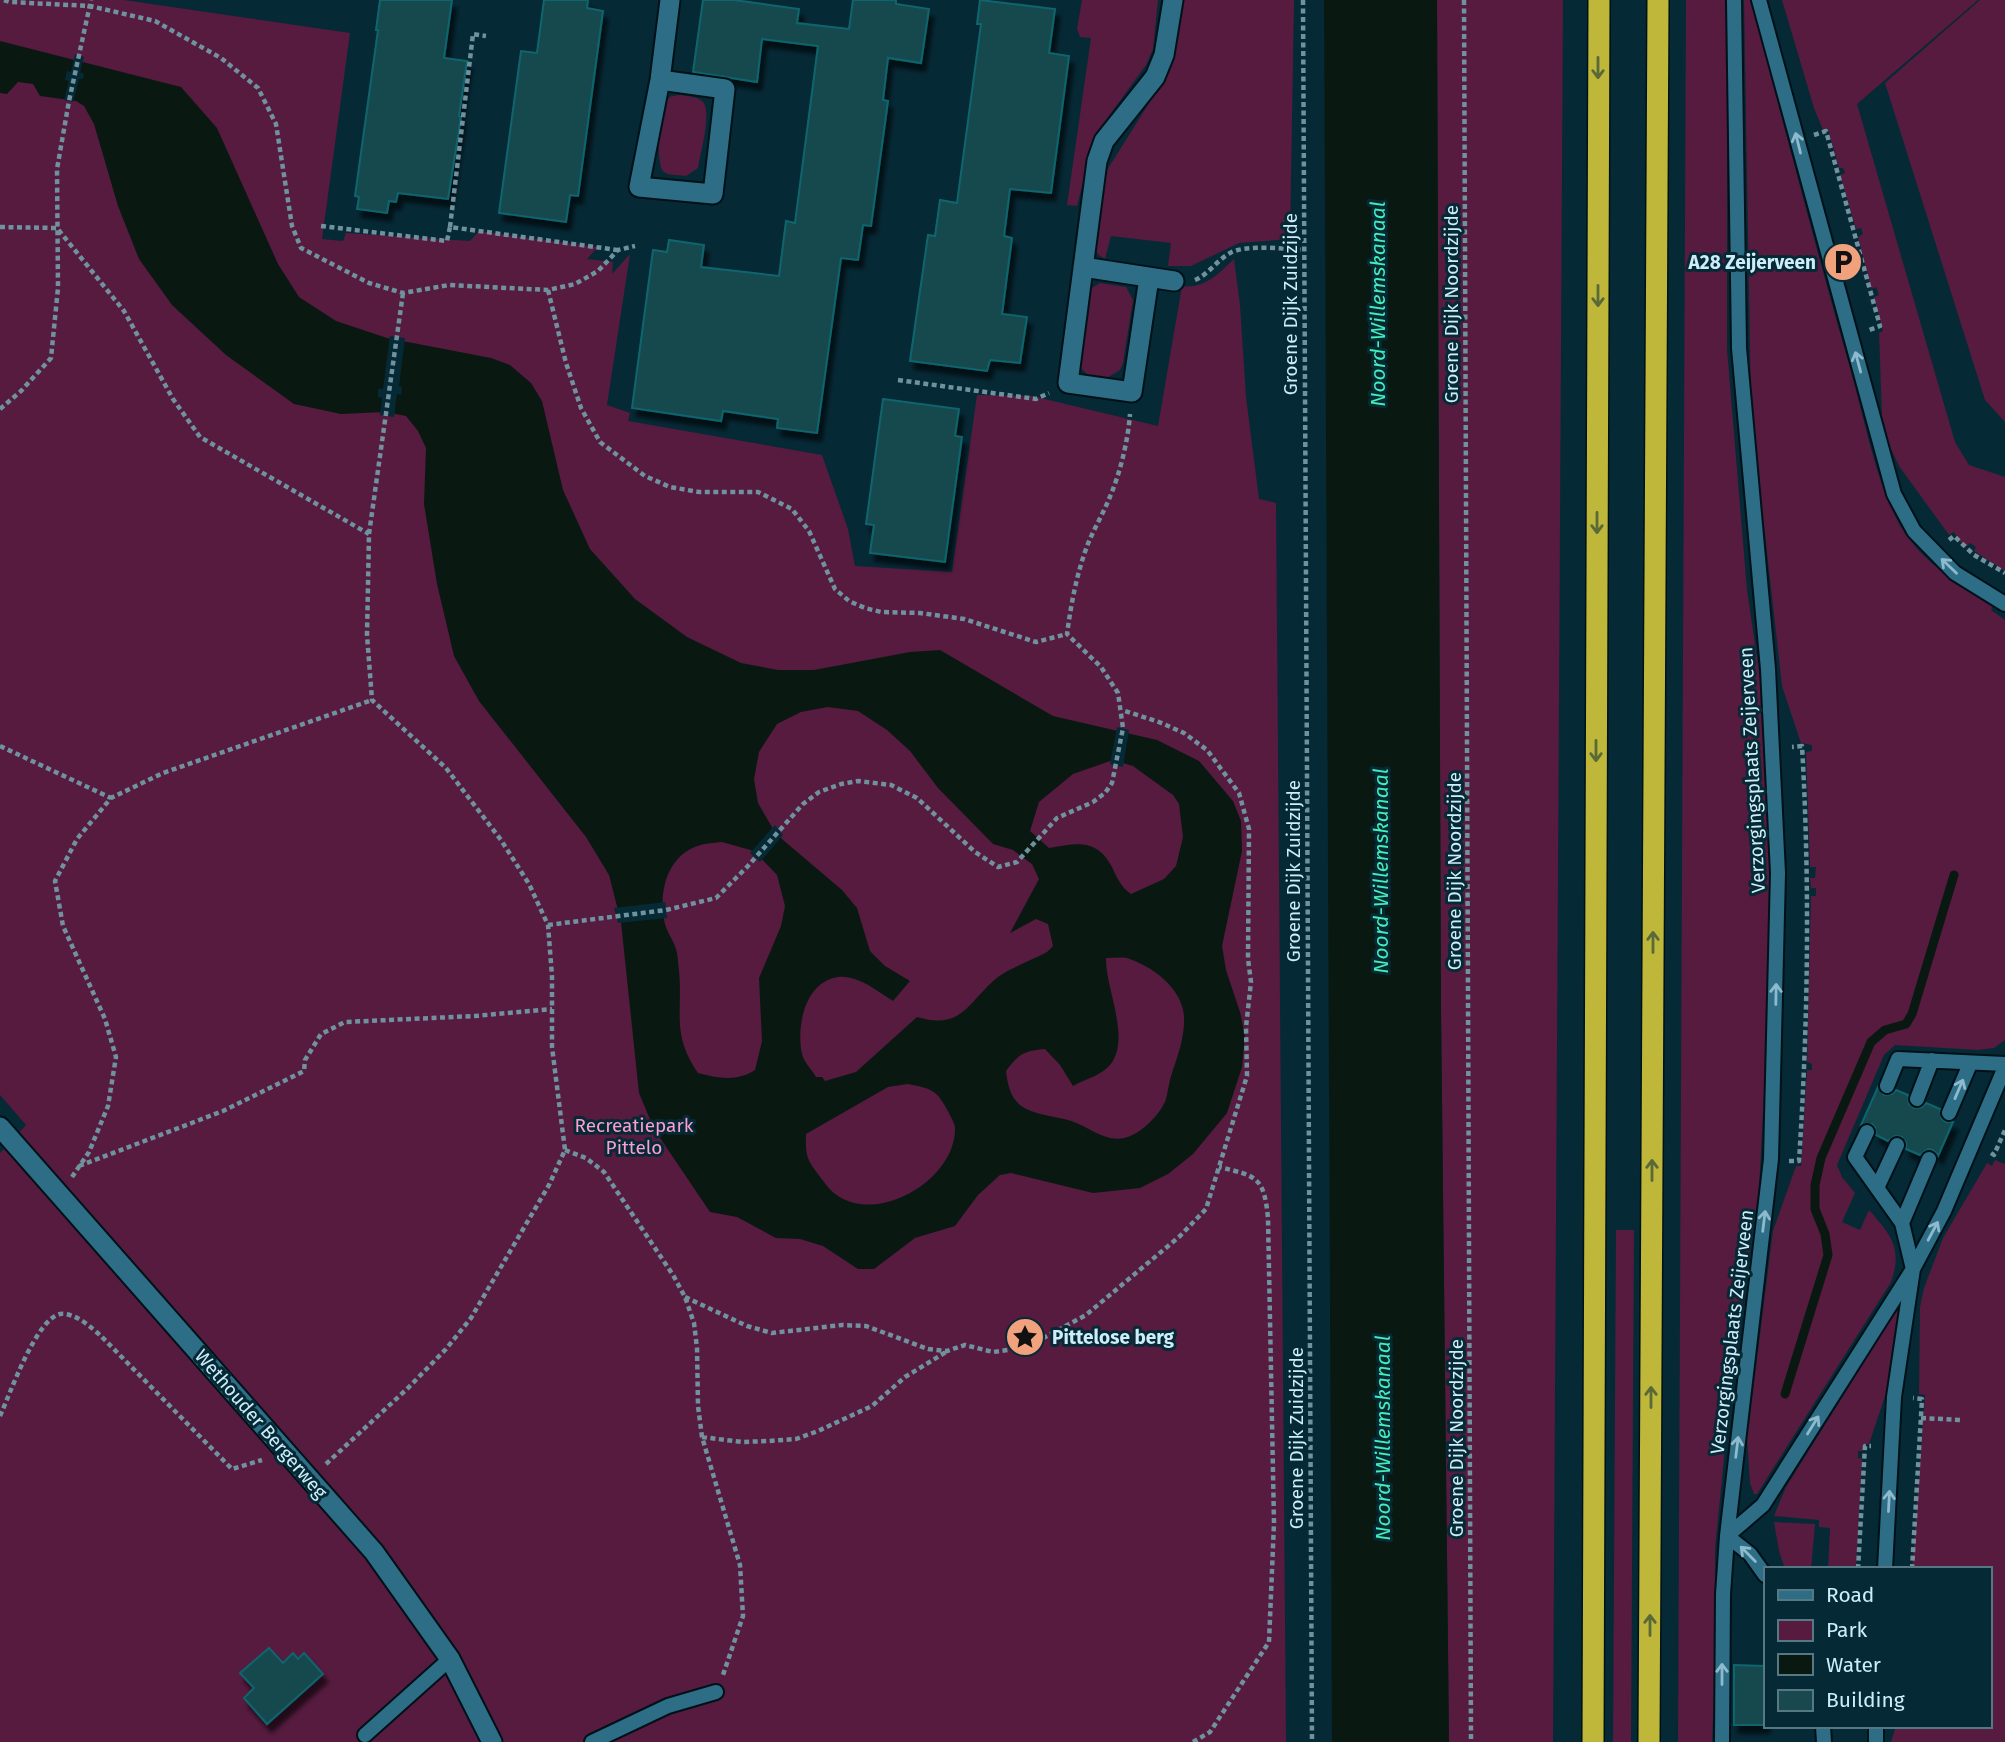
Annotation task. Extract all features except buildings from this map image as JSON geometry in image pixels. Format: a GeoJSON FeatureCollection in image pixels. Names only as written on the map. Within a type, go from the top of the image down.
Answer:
{"type":"FeatureCollection","features":[{"type":"Feature","properties":{"kind":"highway"},"geometry":{"type":"LineString","coordinates":[[1593,1742],[1599,0]]}},
{"type":"Feature","properties":{"kind":"highway"},"geometry":{"type":"LineString","coordinates":[[1649,1742],[1658,0]]}},
{"type":"Feature","properties":{"kind":"street"},"geometry":{"type":"LineString","coordinates":[[660,80],[725,89],[712,194],[639,187],[660,80],[670,0]]}},
{"type":"Feature","properties":{"kind":"street"},"geometry":{"type":"LineString","coordinates":[[1149,278],[1132,392],[1068,383],[1097,161],[1104,141],[1155,77],[1164,55],[1173,0]]}},
{"type":"Feature","properties":{"kind":"street"},"geometry":{"type":"LineString","coordinates":[[1083,267],[1174,281]]}},
{"type":"Feature","properties":{"kind":"street","name":"Wethouder Bergerweg"},"geometry":{"type":"LineString","coordinates":[[0,1127],[374,1552],[450,1659],[492,1742]]}},
{"type":"Feature","properties":{"kind":"lane","name":"Verzorgingsplaats Zeijerveen"},"geometry":{"type":"LineString","coordinates":[[1722,1742],[1723,1594],[1727,1536],[1771,1160],[1779,873],[1774,747],[1739,348],[1734,0]]}},
{"type":"Feature","properties":{"kind":"lane"},"geometry":{"type":"LineString","coordinates":[[1759,0],[1894,494],[1914,531],[1955,573],[2005,604]]}},
{"type":"Feature","properties":{"kind":"lane"},"geometry":{"type":"LineString","coordinates":[[1764,1574],[1750,1554],[1727,1536],[1763,1505],[1913,1269],[1944,1211],[2005,1065],[1898,1059],[1887,1086]]}},
{"type":"Feature","properties":{"kind":"lane"},"geometry":{"type":"LineString","coordinates":[[1917,1099],[1932,1060]]}},
{"type":"Feature","properties":{"kind":"lane"},"geometry":{"type":"LineString","coordinates":[[1949,1113],[1970,1064]]}},
{"type":"Feature","properties":{"kind":"lane"},"geometry":{"type":"LineString","coordinates":[[1867,1132],[1855,1157],[1902,1223],[1913,1269],[1895,1397],[1885,1567]]}},
{"type":"Feature","properties":{"kind":"lane"},"geometry":{"type":"LineString","coordinates":[[1877,1188],[1897,1145]]}},
{"type":"Feature","properties":{"kind":"lane"},"geometry":{"type":"LineString","coordinates":[[1902,1223],[1929,1159]]}},
{"type":"Feature","properties":{"kind":"lane"},"geometry":{"type":"LineString","coordinates":[[365,1735],[450,1659]]}},
{"type":"Feature","properties":{"kind":"lane"},"geometry":{"type":"LineString","coordinates":[[592,1742],[668,1706],[716,1692]]}},
{"type":"Feature","properties":{"kind":"path"},"geometry":{"type":"LineString","coordinates":[[4,0],[90,3],[155,21],[221,58],[258,88],[276,124],[292,226],[301,248],[369,283],[403,293],[449,285],[548,290],[575,284],[598,271],[618,250]]}},
{"type":"Feature","properties":{"kind":"path","name":"Groene Dijk Zuidzijde"},"geometry":{"type":"LineString","coordinates":[[1303,0],[1312,1742]]}},
{"type":"Feature","properties":{"kind":"path","name":"Groene Dijk Noordzijde"},"geometry":{"type":"LineString","coordinates":[[1464,0],[1471,1742]]}},
{"type":"Feature","properties":{"kind":"path"},"geometry":{"type":"LineString","coordinates":[[0,409],[21,391],[51,358],[58,288],[57,169],[90,3]]}},
{"type":"Feature","properties":{"kind":"path"},"geometry":{"type":"LineString","coordinates":[[321,226],[447,241],[473,34],[486,36]]}},
{"type":"Feature","properties":{"kind":"path"},"geometry":{"type":"LineString","coordinates":[[1797,140],[1826,131],[1880,326],[1851,336]]}},
{"type":"Feature","properties":{"kind":"path"},"geometry":{"type":"LineString","coordinates":[[450,226],[618,250],[635,246]]}},
{"type":"Feature","properties":{"kind":"path"},"geometry":{"type":"LineString","coordinates":[[0,227],[57,228]]}},
{"type":"Feature","properties":{"kind":"path"},"geometry":{"type":"LineString","coordinates":[[57,228],[124,311],[173,399],[200,437],[369,534]]}},
{"type":"Feature","properties":{"kind":"path"},"geometry":{"type":"LineString","coordinates":[[1174,281],[1182,283],[1202,277],[1231,252],[1245,248],[1303,250]]}},
{"type":"Feature","properties":{"kind":"path"},"geometry":{"type":"LineString","coordinates":[[548,290],[566,363],[581,408],[600,442],[645,476],[670,487],[699,492],[758,492],[792,509],[809,531],[835,589],[849,601],[865,608],[881,612],[920,613],[964,619],[1036,642],[1068,635]]}},
{"type":"Feature","properties":{"kind":"path"},"geometry":{"type":"LineString","coordinates":[[309,1478],[408,1388],[446,1349],[471,1318],[549,1185],[565,1150],[552,1046],[548,925],[529,884],[501,840],[446,768],[372,700],[367,635],[369,534],[403,293]]}},
{"type":"Feature","properties":{"kind":"path"},"geometry":{"type":"LineString","coordinates":[[898,380],[1036,399],[1068,383]]}},
{"type":"Feature","properties":{"kind":"path"},"geometry":{"type":"LineString","coordinates":[[1068,635],[1072,598],[1087,546],[1111,495],[1125,447],[1132,392]]}},
{"type":"Feature","properties":{"kind":"path"},"geometry":{"type":"LineString","coordinates":[[1935,552],[1954,536],[1974,555],[2005,573]]}},
{"type":"Feature","properties":{"kind":"path"},"geometry":{"type":"LineString","coordinates":[[548,925],[666,910],[716,898],[803,804],[819,792],[858,781],[891,786],[916,798],[975,852],[998,867],[1017,862],[1057,818],[1093,802],[1105,793],[1112,783],[1116,768],[1123,728],[1118,693],[1101,667],[1068,635]]}},
{"type":"Feature","properties":{"kind":"path"},"geometry":{"type":"LineString","coordinates":[[59,1195],[89,1152],[108,1105],[116,1057],[105,1019],[63,926],[55,881],[77,839],[111,798],[163,774],[372,700]]}},
{"type":"Feature","properties":{"kind":"path"},"geometry":{"type":"LineString","coordinates":[[702,1437],[742,1442],[796,1439],[872,1406],[905,1377],[947,1352],[965,1345],[993,1352],[1034,1343],[1086,1315],[1180,1236],[1206,1209],[1247,1076],[1246,1027],[1251,982],[1248,959],[1249,829],[1245,807],[1234,786],[1207,750],[1184,733],[1122,710]]}},
{"type":"Feature","properties":{"kind":"path"},"geometry":{"type":"LineString","coordinates":[[0,746],[111,798]]}},
{"type":"Feature","properties":{"kind":"path"},"geometry":{"type":"LineString","coordinates":[[1771,1160],[1799,1161],[1808,965],[1807,844],[1802,746],[1774,747]]}},
{"type":"Feature","properties":{"kind":"path"},"geometry":{"type":"LineString","coordinates":[[79,1166],[223,1111],[304,1072],[305,1060],[321,1034],[345,1022],[475,1016],[552,1009]]}},
{"type":"Feature","properties":{"kind":"path"},"geometry":{"type":"LineString","coordinates":[[565,1150],[586,1158],[604,1172],[685,1297],[694,1323],[702,1437],[740,1565],[743,1616],[716,1692]]}},
{"type":"Feature","properties":{"kind":"path"},"geometry":{"type":"LineString","coordinates":[[1193,1742],[1210,1732],[1269,1642],[1274,1523],[1268,1218],[1265,1190],[1250,1174],[1219,1167]]}},
{"type":"Feature","properties":{"kind":"path"},"geometry":{"type":"LineString","coordinates":[[685,1297],[747,1326],[772,1333],[842,1325],[866,1326],[918,1346],[947,1352]]}},
{"type":"Feature","properties":{"kind":"path"},"geometry":{"type":"LineString","coordinates":[[0,1416],[42,1327],[57,1314],[66,1314],[89,1325],[102,1337],[232,1469],[286,1451]]}},
{"type":"Feature","properties":{"kind":"path"},"geometry":{"type":"LineString","coordinates":[[1895,1397],[1922,1399],[1912,1567]]}},
{"type":"Feature","properties":{"kind":"path"},"geometry":{"type":"LineString","coordinates":[[1921,1418],[1961,1420]]}},
{"type":"Feature","properties":{"kind":"path"},"geometry":{"type":"LineString","coordinates":[[1858,1567],[1865,1446],[1892,1447]]}},
{"type":"Feature","properties":{"kind":"green space","name":"Recreatiepark Pittelo"},"geometry":{"type":"Polygon","coordinates":[[[0,0],[124,0],[350,33],[322,239],[343,241],[346,233],[470,241],[479,231],[598,247],[587,259],[613,262],[612,274],[630,254],[607,405],[630,413],[628,421],[822,455],[848,529],[855,566],[952,572],[977,395],[1032,396],[1158,426],[1182,286],[1204,283],[1234,259],[1246,397],[1259,499],[1276,503],[1286,1742],[0,1742],[0,1153],[26,1125],[0,1095],[0,0]]]}},
{"type":"Feature","properties":{"kind":"green space"},"geometry":{"type":"Polygon","coordinates":[[[1082,0],[1158,0],[1153,49],[1146,65],[1095,135],[1077,206],[1067,205],[1091,38],[1080,37],[1077,29],[1082,0]]]}},
{"type":"Feature","properties":{"kind":"green space"},"geometry":{"type":"Polygon","coordinates":[[[1181,0],[1294,0],[1290,239],[1239,243],[1191,266],[1168,266],[1171,243],[1111,236],[1105,259],[1097,252],[1094,242],[1107,170],[1168,73],[1175,55],[1181,0]]]}},
{"type":"Feature","properties":{"kind":"green space"},"geometry":{"type":"Polygon","coordinates":[[[1437,0],[1563,0],[1553,1742],[1449,1742],[1441,1011],[1437,0]]]}},
{"type":"Feature","properties":{"kind":"green space"},"geometry":{"type":"Polygon","coordinates":[[[1686,0],[1725,0],[1727,349],[1747,590],[1761,685],[1769,850],[1769,998],[1759,1189],[1731,1388],[1715,1549],[1712,1742],[1678,1742],[1686,0]]]}},
{"type":"Feature","properties":{"kind":"green space"},"geometry":{"type":"Polygon","coordinates":[[[1744,0],[1751,0],[1885,493],[1901,527],[1920,551],[1954,581],[1993,606],[1991,610],[2005,620],[2005,1040],[1994,1048],[1978,1050],[1895,1045],[1884,1055],[1837,1165],[1842,1177],[1855,1193],[1842,1222],[1860,1230],[1869,1210],[1883,1227],[1895,1251],[1896,1260],[1891,1282],[1757,1494],[1754,1494],[1750,1483],[1747,1438],[1773,1231],[1796,1166],[1801,1166],[1807,1070],[1812,1070],[1812,1064],[1807,1062],[1811,896],[1816,896],[1816,888],[1811,888],[1810,878],[1815,878],[1816,867],[1810,867],[1806,752],[1812,751],[1812,745],[1801,743],[1782,686],[1751,409],[1744,0]]]}},
{"type":"Feature","properties":{"kind":"green space"},"geometry":{"type":"Polygon","coordinates":[[[1782,0],[1978,0],[1857,104],[1955,442],[1969,465],[2005,477],[2005,571],[1974,551],[1976,547],[1970,543],[1967,546],[1960,542],[1954,532],[1949,535],[1899,466],[1890,447],[1882,417],[1879,333],[1883,331],[1874,297],[1879,295],[1876,287],[1871,289],[1858,237],[1863,234],[1861,228],[1856,229],[1840,175],[1845,173],[1843,168],[1839,168],[1828,129],[1823,130],[1814,108],[1782,0]]]}},
{"type":"Feature","properties":{"kind":"green space"},"geometry":{"type":"Polygon","coordinates":[[[1980,0],[2005,0],[2005,422],[1985,400],[1885,83],[1980,0]]]}},
{"type":"Feature","properties":{"kind":"green space"},"geometry":{"type":"Polygon","coordinates":[[[681,95],[702,101],[706,113],[698,168],[686,176],[664,172],[659,158],[663,110],[670,97],[681,95]]]}},
{"type":"Feature","properties":{"kind":"green space"},"geometry":{"type":"Polygon","coordinates":[[[1100,283],[1126,287],[1133,300],[1123,363],[1120,370],[1107,378],[1088,375],[1079,366],[1088,295],[1090,289],[1100,283]]]}},
{"type":"Feature","properties":{"kind":"green space"},"geometry":{"type":"Polygon","coordinates":[[[1995,1160],[2005,1164],[2005,1742],[1891,1742],[1895,1728],[1991,1728],[1991,1567],[1912,1567],[1925,1395],[1919,1394],[1920,1307],[1924,1288],[1943,1238],[1987,1163],[1992,1166],[1995,1160]]]}},
{"type":"Feature","properties":{"kind":"green space"},"geometry":{"type":"Polygon","coordinates":[[[1616,1230],[1634,1230],[1631,1742],[1613,1742],[1616,1230]]]}},
{"type":"Feature","properties":{"kind":"green space"},"geometry":{"type":"Polygon","coordinates":[[[1898,1308],[1886,1393],[1869,1444],[1864,1444],[1863,1451],[1858,1451],[1858,1458],[1862,1459],[1856,1567],[1828,1567],[1830,1528],[1819,1527],[1819,1520],[1774,1516],[1786,1487],[1898,1308]]]}},
{"type":"Feature","properties":{"kind":"green space"},"geometry":{"type":"Polygon","coordinates":[[[1774,1522],[1815,1524],[1811,1567],[1784,1567],[1774,1522]]]}},
{"type":"Feature","properties":{"kind":"water","name":"Noord-Willemskanaal"},"geometry":{"type":"Polygon","coordinates":[[[1324,0],[1437,0],[1441,1011],[1449,1742],[1332,1742],[1324,0]]]}},
{"type":"Feature","properties":{"kind":"water"},"geometry":{"type":"Polygon","coordinates":[[[0,41],[181,87],[217,128],[278,264],[299,297],[336,321],[387,338],[491,358],[510,365],[531,383],[542,401],[563,490],[590,549],[635,599],[687,637],[741,663],[778,670],[814,670],[910,652],[940,650],[1053,716],[1157,740],[1199,761],[1233,801],[1241,821],[1242,851],[1222,946],[1245,1036],[1242,1067],[1227,1113],[1193,1154],[1168,1174],[1140,1188],[1093,1193],[1011,1173],[1000,1175],[978,1195],[955,1226],[915,1238],[874,1269],[858,1269],[823,1246],[800,1239],[776,1238],[737,1217],[710,1212],[654,1129],[639,1093],[621,922],[609,875],[586,837],[479,701],[454,656],[437,584],[424,504],[426,448],[418,431],[406,416],[384,412],[341,414],[294,404],[226,355],[172,305],[139,259],[118,206],[94,124],[84,106],[76,101],[40,96],[33,84],[18,82],[7,94],[0,93],[0,41]],[[828,707],[801,712],[777,724],[759,752],[754,779],[758,803],[776,834],[842,890],[857,908],[870,951],[885,966],[910,981],[893,1001],[853,978],[838,977],[818,987],[805,1007],[800,1043],[806,1063],[816,1077],[822,1077],[825,1081],[856,1072],[917,1017],[945,1020],[955,1017],[998,977],[1047,952],[1053,946],[1048,924],[1036,919],[1010,933],[1039,879],[1032,864],[1013,850],[993,844],[938,788],[910,751],[887,730],[858,711],[828,707]],[[1113,760],[1073,774],[1039,802],[1030,831],[1049,848],[1077,844],[1100,851],[1131,894],[1164,879],[1176,866],[1183,837],[1179,804],[1173,795],[1133,766],[1113,760]],[[722,842],[705,844],[685,852],[672,867],[664,887],[663,909],[666,927],[677,954],[680,1023],[684,1046],[698,1073],[734,1078],[755,1070],[762,1041],[759,978],[781,926],[785,906],[777,875],[754,851],[722,842]],[[1106,958],[1118,1045],[1115,1058],[1104,1071],[1073,1086],[1060,1065],[1045,1049],[1022,1054],[1006,1071],[1011,1093],[1016,1101],[1029,1110],[1071,1121],[1110,1138],[1124,1138],[1143,1128],[1155,1117],[1166,1099],[1181,1045],[1184,1016],[1182,1006],[1172,987],[1146,966],[1125,958],[1106,958]],[[908,1084],[888,1087],[806,1134],[809,1160],[824,1182],[840,1197],[860,1204],[882,1203],[903,1196],[923,1184],[940,1168],[951,1149],[955,1128],[937,1095],[929,1089],[908,1084]]]}},
{"type":"Feature","properties":{"kind":"pier"},"geometry":{"type":"Polygon","coordinates":[[[75,54],[84,57],[80,72],[84,74],[83,79],[79,79],[73,102],[64,100],[69,81],[65,80],[67,71],[71,72],[75,54]]]}},
{"type":"Feature","properties":{"kind":"pier"},"geometry":{"type":"Polygon","coordinates":[[[390,336],[405,338],[399,386],[402,387],[401,395],[397,394],[394,417],[380,415],[382,398],[378,397],[378,389],[383,389],[390,336]]]}},
{"type":"Feature","properties":{"kind":"pier"},"geometry":{"type":"Polygon","coordinates":[[[1117,727],[1129,730],[1123,767],[1110,764],[1117,727]]]}},
{"type":"Feature","properties":{"kind":"pier"},"geometry":{"type":"Polygon","coordinates":[[[775,825],[783,835],[760,862],[750,853],[775,825]]]}},
{"type":"Feature","properties":{"kind":"pier"},"geometry":{"type":"Polygon","coordinates":[[[665,902],[667,918],[618,923],[614,908],[665,902]]]}},
{"type":"Feature","properties":{"kind":"waterway"},"geometry":{"type":"LineString","coordinates":[[1785,1394],[1828,1255],[1825,1234],[1815,1209],[1815,1185],[1821,1158],[1871,1042],[1885,1030],[1906,1024],[1912,1014],[1954,875]]}},
{"type":"Feature","properties":{"kind":"place","name":"A28 Zeijerveen"},"geometry":{"type":"Point","coordinates":[1843,262]}},
{"type":"Feature","properties":{"kind":"place","name":"Pittelose berg"},"geometry":{"type":"Point","coordinates":[1025,1337]}}]}
